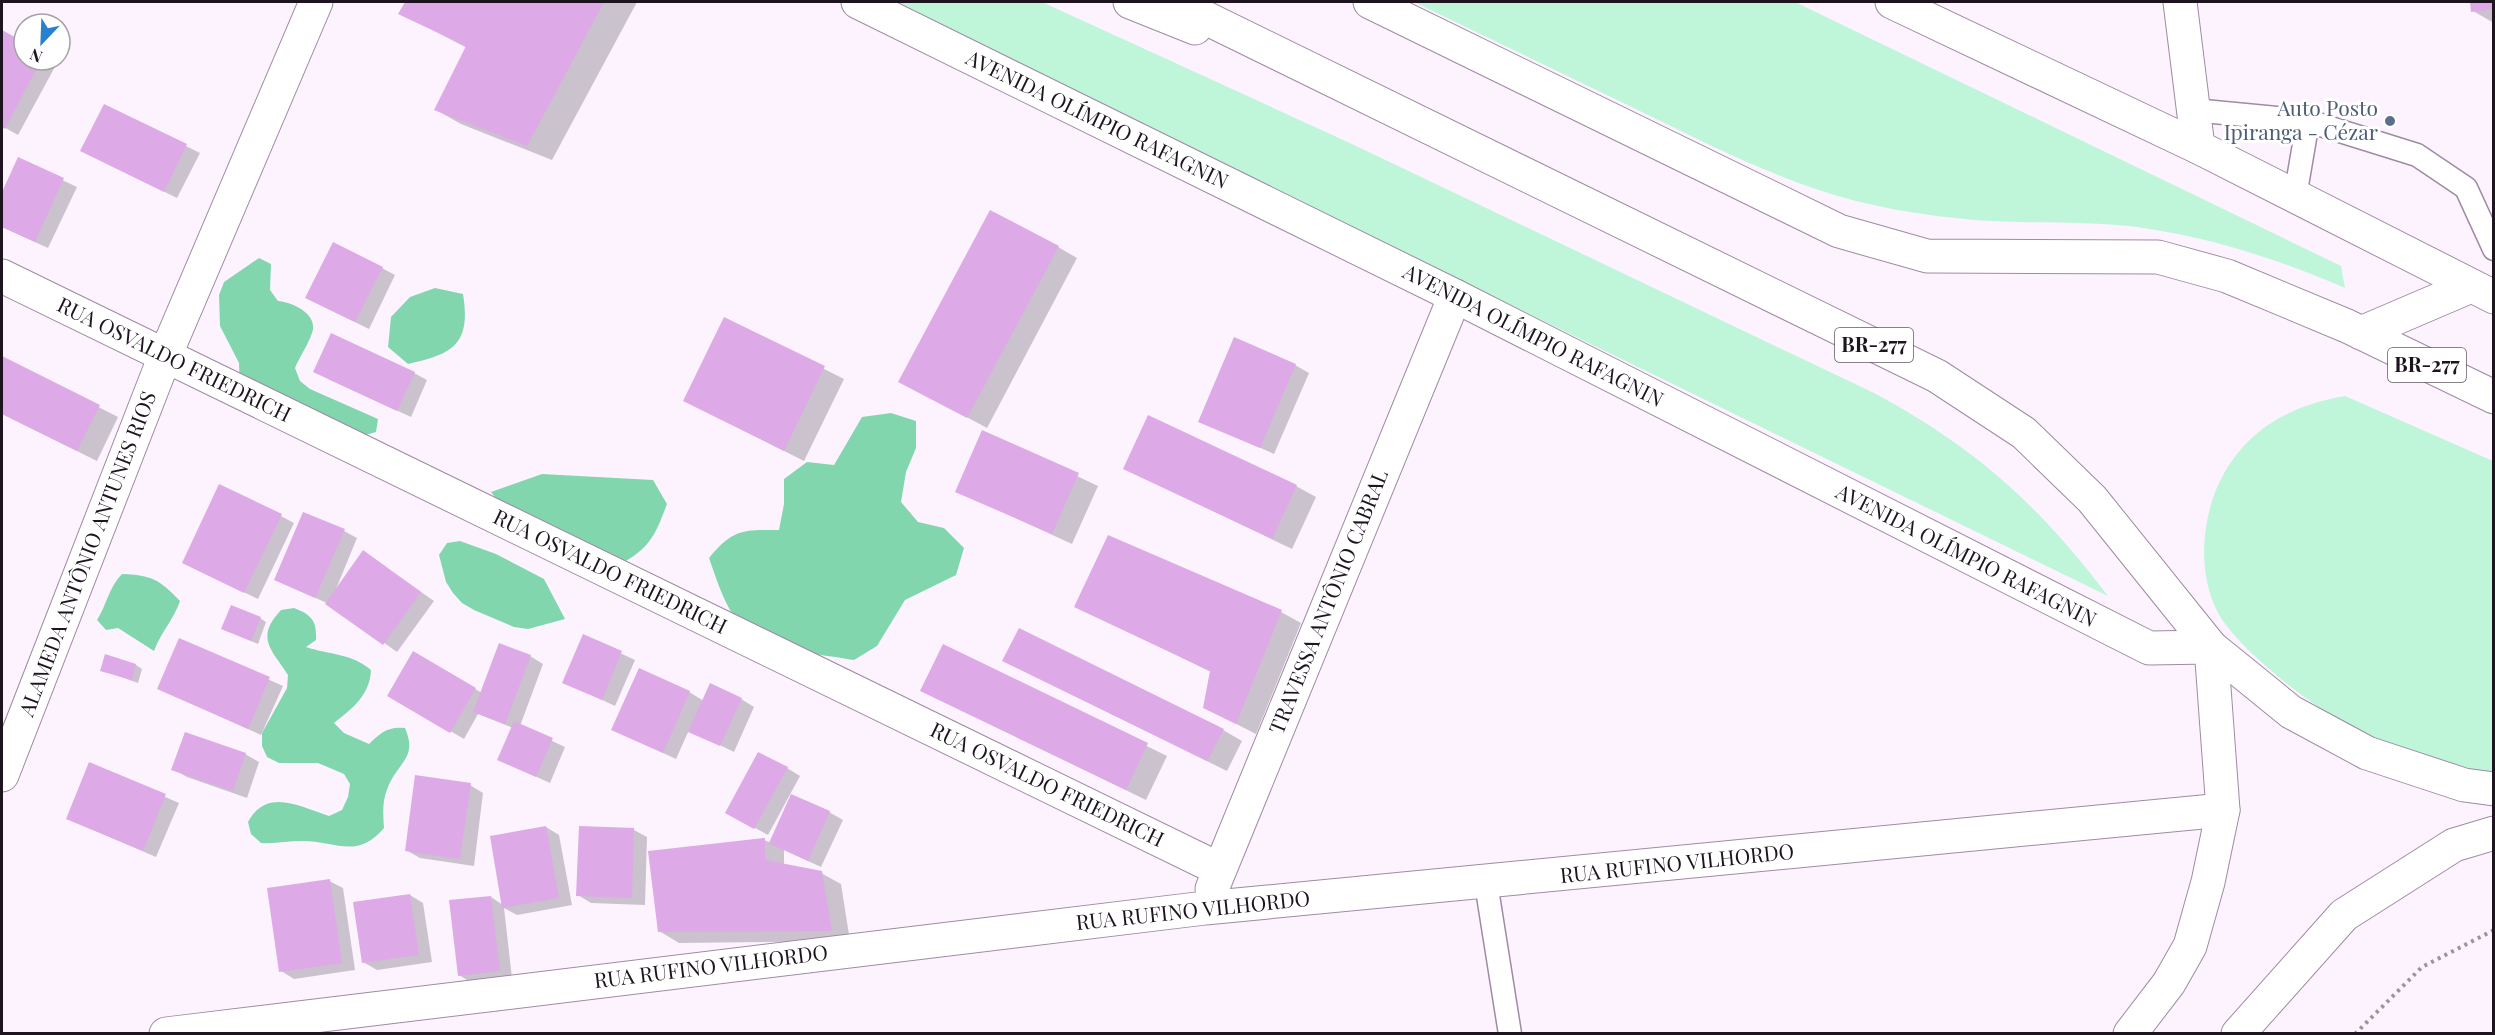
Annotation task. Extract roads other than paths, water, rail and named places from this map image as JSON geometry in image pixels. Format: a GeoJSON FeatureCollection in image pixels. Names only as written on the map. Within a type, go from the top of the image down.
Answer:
{"type":"FeatureCollection","features":[{"type":"Feature","properties":{"kind":"main road","name":"ALAMEDA ANTÔNIO ANTUNES RIOS"},"geometry":{"type":"LineString","coordinates":[[2,775],[165,356],[316,2]]}},
{"type":"Feature","properties":{"kind":"main road","name":"AVENIDA OLÍMPIO RAFAGNIN"},"geometry":{"type":"LineString","coordinates":[[858,2],[1455,296],[2149,648],[2211,647]]}},
{"type":"Feature","properties":{"kind":"main road"},"geometry":{"type":"LineString","coordinates":[[1130,2],[1374,100]]}},
{"type":"Feature","properties":{"kind":"main road","name":"BR-277"},"geometry":{"type":"LineString","coordinates":[[1173,2],[1937,376],[2024,433],[2092,499],[2211,647],[2290,712],[2367,753],[2464,785],[2493,789]]}},
{"type":"Feature","properties":{"kind":"main road","name":"BR-277"},"geometry":{"type":"LineString","coordinates":[[1370,2],[1839,231],[1928,256],[2158,257],[2227,276],[2361,333],[2493,397]]}},
{"type":"Feature","properties":{"kind":"main road"},"geometry":{"type":"LineString","coordinates":[[1892,2],[2198,147],[2295,197],[2486,289]]}},
{"type":"Feature","properties":{"kind":"main road"},"geometry":{"type":"LineString","coordinates":[[2180,2],[2198,147]]}},
{"type":"Feature","properties":{"kind":"main road","name":"RUA OSVALDO FRIEDRICH"},"geometry":{"type":"LineString","coordinates":[[2,276],[1219,869]]}},
{"type":"Feature","properties":{"kind":"main road"},"geometry":{"type":"LineString","coordinates":[[2361,333],[2486,289]]}},
{"type":"Feature","properties":{"kind":"main road","name":"TRAVESSA ANTÔNIO CABRAL"},"geometry":{"type":"LineString","coordinates":[[1205,908],[1455,296]]}},
{"type":"Feature","properties":{"kind":"main road"},"geometry":{"type":"LineString","coordinates":[[2130,1034],[2169,983],[2190,946],[2208,882],[2223,810],[2211,647]]}},
{"type":"Feature","properties":{"kind":"main road","name":"RUA RUFINO VILHORDO"},"geometry":{"type":"LineString","coordinates":[[166,1034],[1205,908],[1486,883],[2223,810]]}},
{"type":"Feature","properties":{"kind":"main road"},"geometry":{"type":"LineString","coordinates":[[2238,1034],[2344,915],[2454,845],[2493,833]]}},
{"type":"Feature","properties":{"kind":"lane"},"geometry":{"type":"LineString","coordinates":[[2193,110],[2308,121],[2416,155],[2466,188],[2493,249]]}},
{"type":"Feature","properties":{"kind":"lane"},"geometry":{"type":"LineString","coordinates":[[2295,197],[2308,121]]}},
{"type":"Feature","properties":{"kind":"lane"},"geometry":{"type":"LineString","coordinates":[[1486,883],[1510,1034]]}},
{"type":"Feature","properties":{"kind":"place","name":"Auto Posto Ipiranga - Cézar"},"geometry":{"type":"Point","coordinates":[2390,121]}}]}
